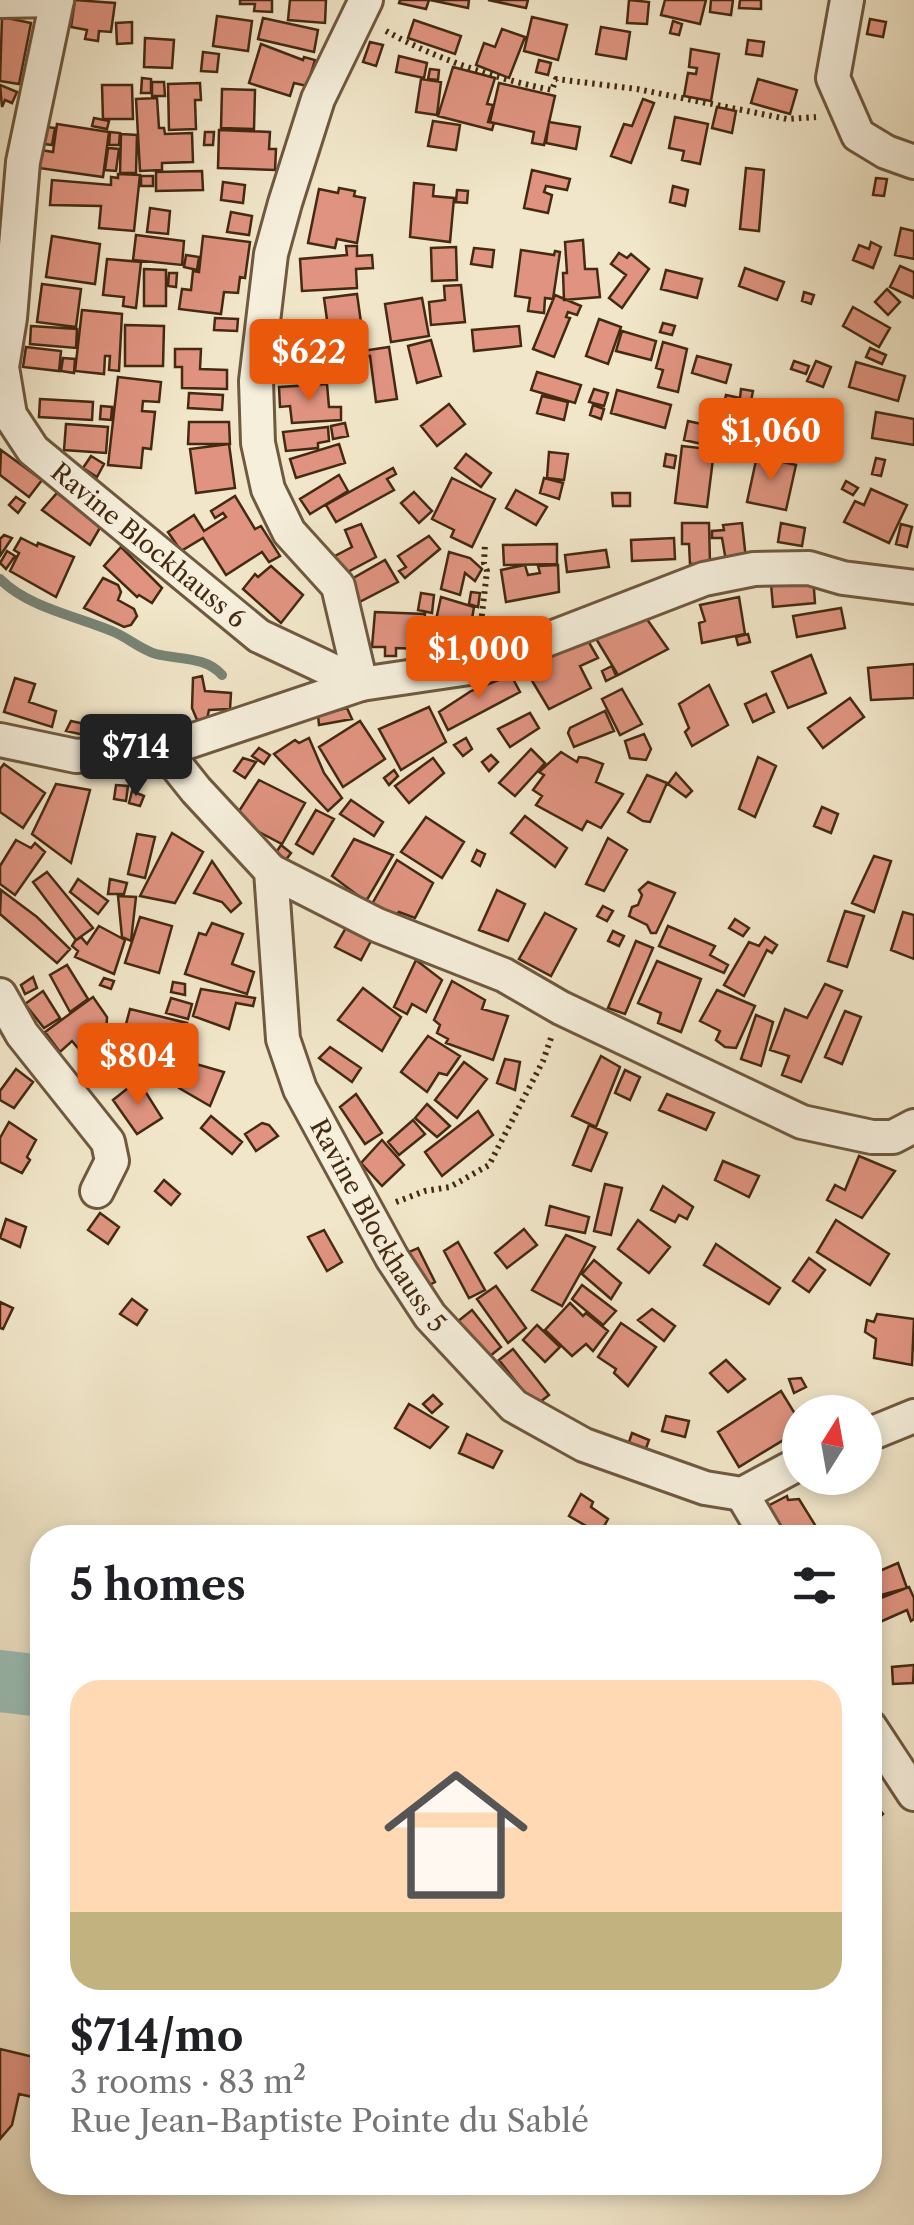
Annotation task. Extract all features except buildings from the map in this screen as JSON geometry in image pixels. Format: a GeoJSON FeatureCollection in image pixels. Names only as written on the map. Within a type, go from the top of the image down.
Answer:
{"type":"FeatureCollection","features":[{"type":"Feature","properties":{"kind":"street"},"geometry":{"type":"LineString","coordinates":[[0,0],[57,0]]}},
{"type":"Feature","properties":{"kind":"street","name":"Ravine Blockhauss 6"},"geometry":{"type":"LineString","coordinates":[[57,0],[23,162],[2,367],[10,415],[33,450],[259,636],[361,684]]}},
{"type":"Feature","properties":{"kind":"street"},"geometry":{"type":"LineString","coordinates":[[847,0],[834,78],[858,136],[914,162]]}},
{"type":"Feature","properties":{"kind":"street"},"geometry":{"type":"LineString","coordinates":[[361,684],[338,586],[289,532],[268,489],[258,444],[256,381],[272,254],[285,203],[318,99],[362,8]]}},
{"type":"Feature","properties":{"kind":"street"},"geometry":{"type":"LineString","coordinates":[[0,740],[76,756],[164,750],[361,684],[476,668],[704,580],[754,569],[809,568],[844,578],[914,588]]}},
{"type":"Feature","properties":{"kind":"street"},"geometry":{"type":"LineString","coordinates":[[164,750],[270,871],[378,925],[504,975],[561,1008],[802,1122],[893,1137],[914,1126]]}},
{"type":"Feature","properties":{"kind":"street","name":"Ravine Blockhauss 5"},"geometry":{"type":"LineString","coordinates":[[270,871],[283,1038],[300,1089],[392,1258],[430,1316],[514,1406],[584,1445],[705,1488],[742,1494]]}},
{"type":"Feature","properties":{"kind":"street"},"geometry":{"type":"LineString","coordinates":[[0,996],[22,1034],[108,1142],[112,1161],[97,1191]]}},
{"type":"Feature","properties":{"kind":"street"},"geometry":{"type":"LineString","coordinates":[[882,1429],[914,1416]]}},
{"type":"Feature","properties":{"kind":"street"},"geometry":{"type":"LineString","coordinates":[[760,1525],[742,1494],[782,1473]]}},
{"type":"Feature","properties":{"kind":"street"},"geometry":{"type":"LineString","coordinates":[[882,1745],[914,1794]]}},
{"type":"Feature","properties":{"kind":"path"},"geometry":{"type":"LineString","coordinates":[[362,8],[407,43],[510,82],[552,90],[556,79],[638,89],[787,118],[851,116]]}},
{"type":"Feature","properties":{"kind":"path"},"geometry":{"type":"LineString","coordinates":[[476,668],[487,571],[486,543]]}},
{"type":"Feature","properties":{"kind":"path"},"geometry":{"type":"LineString","coordinates":[[364,1205],[371,1209],[388,1206],[425,1191],[450,1187],[489,1164],[543,1061],[561,1008]]}},
{"type":"Feature","properties":{"kind":"waterway"},"geometry":{"type":"LineString","coordinates":[[0,579],[39,604],[114,632],[151,652],[208,665],[222,675]]}},
{"type":"Feature","properties":{"kind":"waterway"},"geometry":{"type":"LineString","coordinates":[[0,1681],[30,1685]]}}]}
